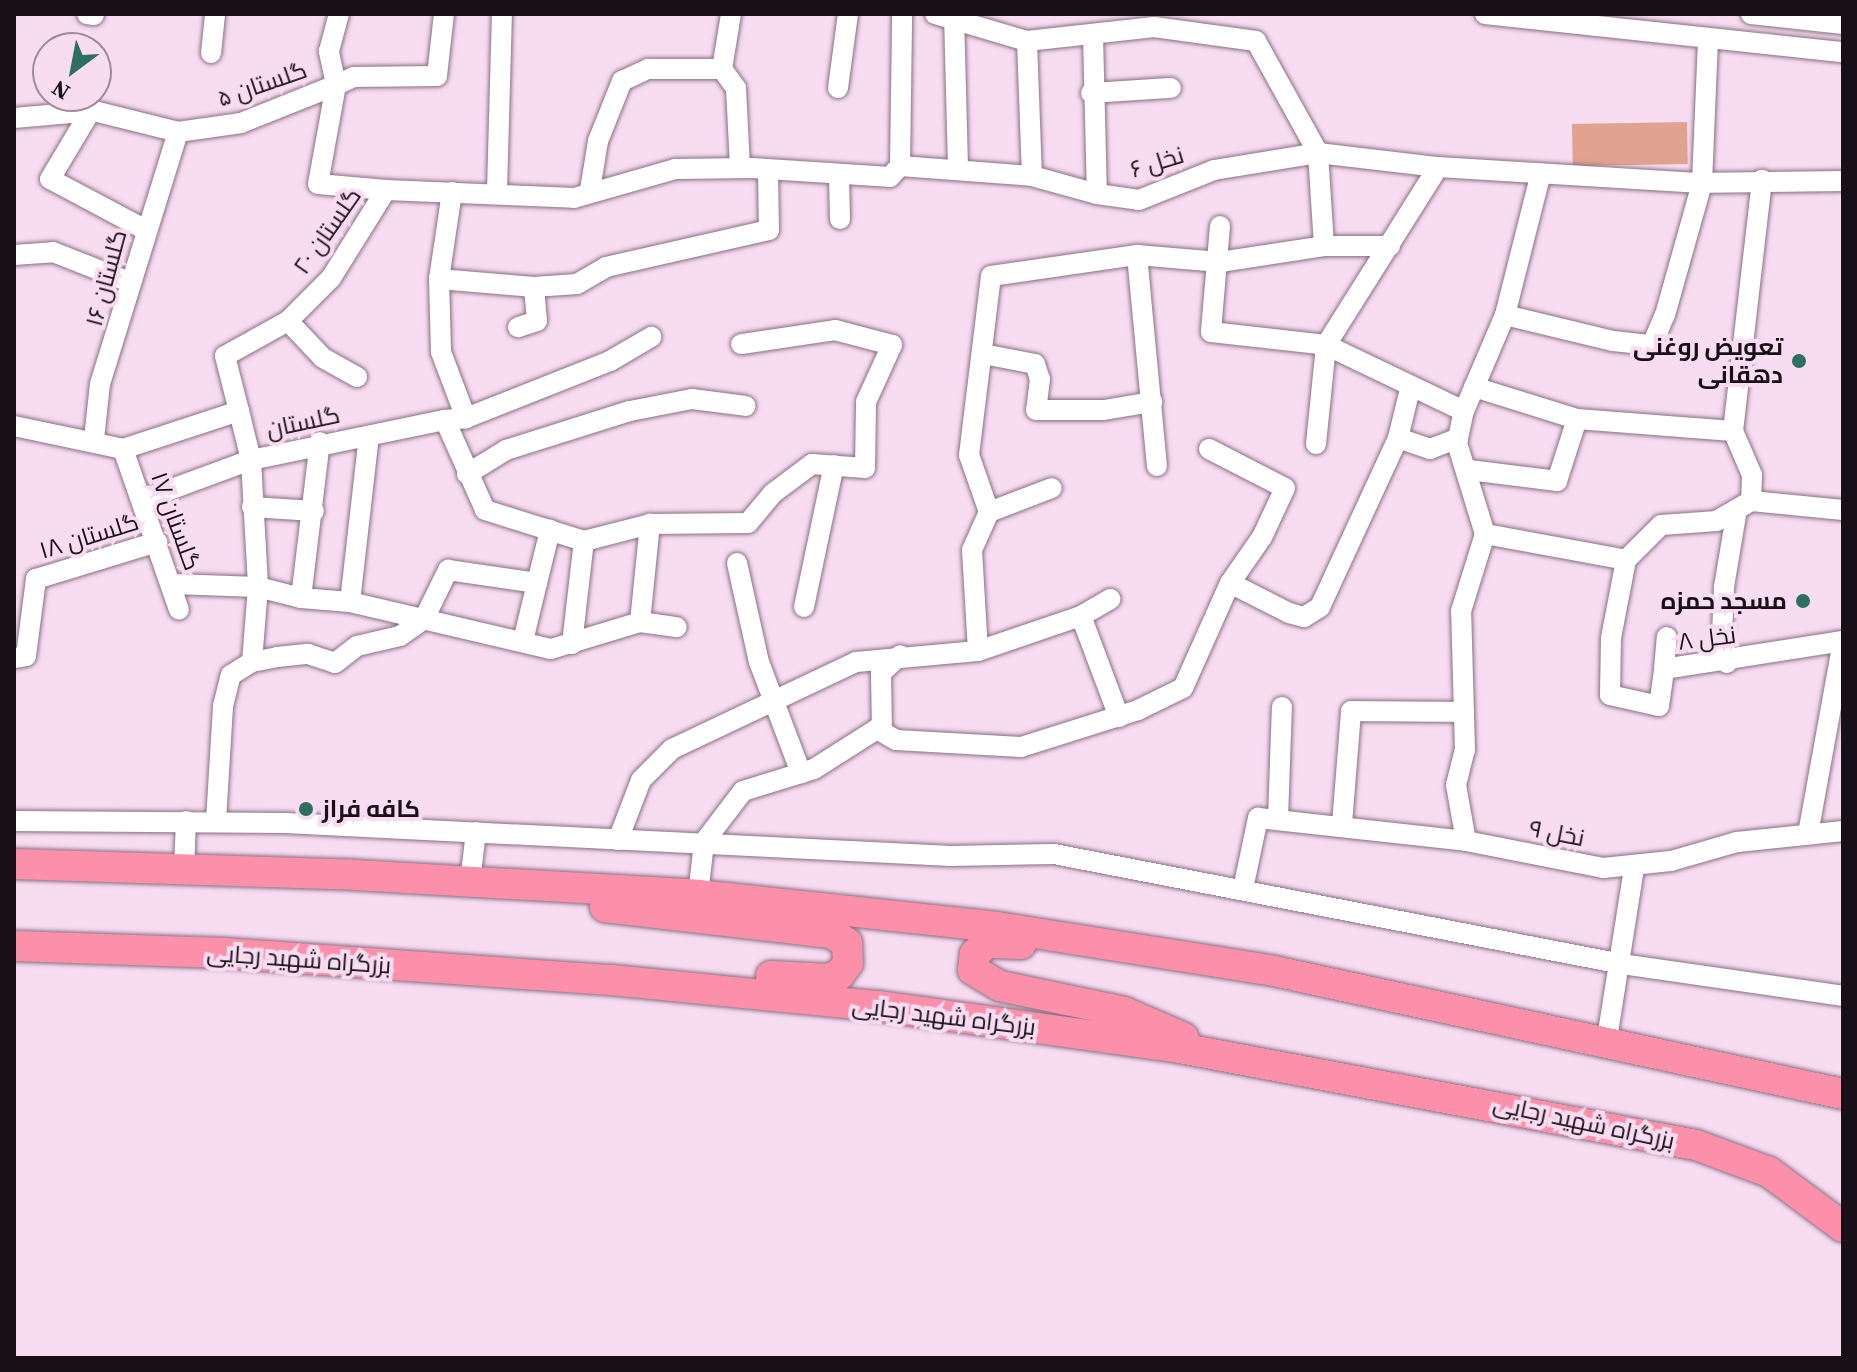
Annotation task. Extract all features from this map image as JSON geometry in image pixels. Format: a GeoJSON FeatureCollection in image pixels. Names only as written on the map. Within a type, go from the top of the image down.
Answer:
{"type":"FeatureCollection","features":[{"type":"Feature","properties":{"kind":"highway"},"geometry":{"type":"LineString","coordinates":[[14,864],[470,882],[698,895],[997,927],[1274,971],[1843,1094]]}},
{"type":"Feature","properties":{"kind":"highway"},"geometry":{"type":"LineString","coordinates":[[544,886],[609,908],[831,933],[849,950],[848,963],[828,979],[733,973],[696,988]]}},
{"type":"Feature","properties":{"kind":"highway"},"geometry":{"type":"LineString","coordinates":[[1110,945],[986,943],[975,954],[973,970],[1000,986],[1124,1012],[1224,1055]]}},
{"type":"Feature","properties":{"kind":"highway","name":"بزرگراه شهید رجایی"},"geometry":{"type":"LineString","coordinates":[[14,946],[223,953],[696,988],[878,1006],[1224,1055],[1464,1097],[1720,1151],[1769,1172],[1843,1227]]}},
{"type":"Feature","properties":{"kind":"street"},"geometry":{"type":"LineString","coordinates":[[87,14],[94,15]]}},
{"type":"Feature","properties":{"kind":"street"},"geometry":{"type":"LineString","coordinates":[[211,53],[215,14]]}},
{"type":"Feature","properties":{"kind":"street"},"geometry":{"type":"LineString","coordinates":[[339,14],[329,51],[336,85],[318,184],[386,190]]}},
{"type":"Feature","properties":{"kind":"street","name":"گلستان ۵"},"geometry":{"type":"LineString","coordinates":[[14,118],[90,112],[178,132],[241,123],[354,77],[437,76],[444,14]]}},
{"type":"Feature","properties":{"kind":"street"},"geometry":{"type":"LineString","coordinates":[[497,191],[502,14]]}},
{"type":"Feature","properties":{"kind":"street"},"geometry":{"type":"LineString","coordinates":[[731,14],[722,69],[736,88],[740,168]]}},
{"type":"Feature","properties":{"kind":"street"},"geometry":{"type":"LineString","coordinates":[[838,88],[848,14]]}},
{"type":"Feature","properties":{"kind":"street"},"geometry":{"type":"LineString","coordinates":[[900,166],[902,14]]}},
{"type":"Feature","properties":{"kind":"street"},"geometry":{"type":"LineString","coordinates":[[1485,14],[1843,52]]}},
{"type":"Feature","properties":{"kind":"street"},"geometry":{"type":"LineString","coordinates":[[1751,14],[1843,24]]}},
{"type":"Feature","properties":{"kind":"street"},"geometry":{"type":"LineString","coordinates":[[958,168],[948,17],[1027,41],[1154,27],[1256,41],[1318,153],[1324,246]]}},
{"type":"Feature","properties":{"kind":"street"},"geometry":{"type":"LineString","coordinates":[[1093,34],[1091,93],[1097,194]]}},
{"type":"Feature","properties":{"kind":"street"},"geometry":{"type":"LineString","coordinates":[[1505,315],[1652,345],[1665,315],[1702,183],[1708,38]]}},
{"type":"Feature","properties":{"kind":"street"},"geometry":{"type":"LineString","coordinates":[[1027,41],[1032,176]]}},
{"type":"Feature","properties":{"kind":"street"},"geometry":{"type":"LineString","coordinates":[[590,190],[598,141],[622,81],[648,69],[722,69]]}},
{"type":"Feature","properties":{"kind":"street"},"geometry":{"type":"LineString","coordinates":[[1091,93],[1171,88]]}},
{"type":"Feature","properties":{"kind":"street"},"geometry":{"type":"LineString","coordinates":[[90,112],[50,179],[146,230]]}},
{"type":"Feature","properties":{"kind":"street","name":"گلستان ۱۶"},"geometry":{"type":"LineString","coordinates":[[94,439],[100,384],[114,350],[129,282],[178,132]]}},
{"type":"Feature","properties":{"kind":"street","name":"نخل ۶"},"geometry":{"type":"LineString","coordinates":[[497,191],[574,198],[590,190],[675,169],[740,168],[890,177],[900,166],[1032,176],[1097,194],[1139,200],[1214,170],[1318,153],[1438,167],[1702,183],[1843,181]]}},
{"type":"Feature","properties":{"kind":"street"},"geometry":{"type":"LineString","coordinates":[[1316,444],[1326,345],[1438,167]]}},
{"type":"Feature","properties":{"kind":"street"},"geometry":{"type":"LineString","coordinates":[[439,279],[534,287],[577,284],[606,267],[769,230],[768,170]]}},
{"type":"Feature","properties":{"kind":"street"},"geometry":{"type":"LineString","coordinates":[[1466,841],[1456,785],[1465,750],[1461,611],[1485,534],[1458,438],[1464,411],[1505,315],[1541,173]]}},
{"type":"Feature","properties":{"kind":"street"},"geometry":{"type":"LineString","coordinates":[[839,176],[840,219]]}},
{"type":"Feature","properties":{"kind":"street"},"geometry":{"type":"LineString","coordinates":[[1727,663],[1722,636],[1724,587],[1752,475],[1733,431],[1762,180]]}},
{"type":"Feature","properties":{"kind":"street","name":"گلستان ۲۰"},"geometry":{"type":"LineString","coordinates":[[239,411],[225,356],[288,321],[331,278],[386,190],[497,191]]}},
{"type":"Feature","properties":{"kind":"street"},"geometry":{"type":"LineString","coordinates":[[452,192],[439,279],[441,352],[467,474],[485,510],[584,541],[650,524],[748,523],[772,494],[812,464],[865,468],[866,402],[892,345],[835,330],[741,344]]}},
{"type":"Feature","properties":{"kind":"street"},"geometry":{"type":"LineString","coordinates":[[1220,226],[1220,262],[1211,332],[1326,345],[1410,389],[1464,411]]}},
{"type":"Feature","properties":{"kind":"street"},"geometry":{"type":"LineString","coordinates":[[978,651],[972,550],[989,512],[969,455],[991,276],[1137,255],[1220,262],[1324,246],[1390,246]]}},
{"type":"Feature","properties":{"kind":"street"},"geometry":{"type":"LineString","coordinates":[[14,255],[53,252],[129,282]]}},
{"type":"Feature","properties":{"kind":"street"},"geometry":{"type":"LineString","coordinates":[[1137,255],[1157,466]]}},
{"type":"Feature","properties":{"kind":"street"},"geometry":{"type":"LineString","coordinates":[[518,327],[537,321],[534,287]]}},
{"type":"Feature","properties":{"kind":"street"},"geometry":{"type":"LineString","coordinates":[[288,321],[323,358],[357,377]]}},
{"type":"Feature","properties":{"kind":"street","name":"گلستان"},"geometry":{"type":"LineString","coordinates":[[123,449],[239,411],[251,460],[320,442],[456,419],[610,361],[651,337]]}},
{"type":"Feature","properties":{"kind":"street"},"geometry":{"type":"LineString","coordinates":[[983,354],[1035,364],[1040,379],[1036,410],[1104,410],[1152,402]]}},
{"type":"Feature","properties":{"kind":"street"},"geometry":{"type":"LineString","coordinates":[[1474,387],[1577,419],[1733,431]]}},
{"type":"Feature","properties":{"kind":"street"},"geometry":{"type":"LineString","coordinates":[[1230,583],[1289,613],[1304,617],[1320,607],[1398,438],[1410,389]]}},
{"type":"Feature","properties":{"kind":"street"},"geometry":{"type":"LineString","coordinates":[[467,474],[506,450],[630,411],[692,399],[746,406]]}},
{"type":"Feature","properties":{"kind":"street"},"geometry":{"type":"LineString","coordinates":[[1469,470],[1557,481],[1577,419]]}},
{"type":"Feature","properties":{"kind":"street"},"geometry":{"type":"LineString","coordinates":[[14,426],[94,439],[123,449]]}},
{"type":"Feature","properties":{"kind":"street"},"geometry":{"type":"LineString","coordinates":[[350,602],[369,436]]}},
{"type":"Feature","properties":{"kind":"street"},"geometry":{"type":"LineString","coordinates":[[1398,438],[1430,449],[1458,438]]}},
{"type":"Feature","properties":{"kind":"street"},"geometry":{"type":"LineString","coordinates":[[301,598],[320,442]]}},
{"type":"Feature","properties":{"kind":"street","name":"گلستان ۱۷"},"geometry":{"type":"LineString","coordinates":[[123,449],[179,610]]}},
{"type":"Feature","properties":{"kind":"street"},"geometry":{"type":"LineString","coordinates":[[698,895],[704,842],[743,791],[801,773],[877,729],[896,740],[1021,747],[1119,717],[1183,688],[1230,583],[1262,537],[1285,488],[1209,449]]}},
{"type":"Feature","properties":{"kind":"street"},"geometry":{"type":"LineString","coordinates":[[142,500],[251,460],[258,587],[252,662]]}},
{"type":"Feature","properties":{"kind":"street"},"geometry":{"type":"LineString","coordinates":[[804,607],[834,465]]}},
{"type":"Feature","properties":{"kind":"street"},"geometry":{"type":"LineString","coordinates":[[989,512],[1052,488]]}},
{"type":"Feature","properties":{"kind":"street"},"geometry":{"type":"LineString","coordinates":[[1485,534],[1626,560],[1661,525],[1717,521],[1744,505],[1843,510]]}},
{"type":"Feature","properties":{"kind":"street"},"geometry":{"type":"LineString","coordinates":[[252,507],[314,511]]}},
{"type":"Feature","properties":{"kind":"street"},"geometry":{"type":"LineString","coordinates":[[640,622],[650,524]]}},
{"type":"Feature","properties":{"kind":"street"},"geometry":{"type":"LineString","coordinates":[[523,641],[550,530]]}},
{"type":"Feature","properties":{"kind":"street"},"geometry":{"type":"LineString","coordinates":[[572,644],[584,541]]}},
{"type":"Feature","properties":{"kind":"street","name":"گلستان ۱۸"},"geometry":{"type":"LineString","coordinates":[[14,658],[26,656],[36,579],[157,542]]}},
{"type":"Feature","properties":{"kind":"street","name":"نخل ۸"},"geometry":{"type":"LineString","coordinates":[[1626,560],[1611,638],[1610,695],[1659,706],[1664,669],[1727,663],[1788,646],[1843,642]]}},
{"type":"Feature","properties":{"kind":"street"},"geometry":{"type":"LineString","coordinates":[[737,563],[774,702],[801,773]]}},
{"type":"Feature","properties":{"kind":"street"},"geometry":{"type":"LineString","coordinates":[[216,821],[223,706],[231,675],[252,662],[308,654],[335,663],[357,646],[400,636],[424,619],[448,570],[537,583]]}},
{"type":"Feature","properties":{"kind":"street"},"geometry":{"type":"LineString","coordinates":[[172,584],[258,587],[301,598],[350,602],[551,649],[640,622],[677,627]]}},
{"type":"Feature","properties":{"kind":"street"},"geometry":{"type":"LineString","coordinates":[[618,840],[641,780],[672,749],[856,662],[900,655],[978,651],[1081,616],[1111,599]]}},
{"type":"Feature","properties":{"kind":"street"},"geometry":{"type":"LineString","coordinates":[[1081,616],[1119,717]]}},
{"type":"Feature","properties":{"kind":"street"},"geometry":{"type":"LineString","coordinates":[[1664,669],[1667,637]]}},
{"type":"Feature","properties":{"kind":"street"},"geometry":{"type":"LineString","coordinates":[[1808,834],[1843,642]]}},
{"type":"Feature","properties":{"kind":"street"},"geometry":{"type":"LineString","coordinates":[[882,731],[881,673],[900,655]]}},
{"type":"Feature","properties":{"kind":"street"},"geometry":{"type":"LineString","coordinates":[[1243,889],[1268,818],[1282,707]]}},
{"type":"Feature","properties":{"kind":"street"},"geometry":{"type":"LineString","coordinates":[[1342,824],[1351,711],[1463,712]]}},
{"type":"Feature","properties":{"kind":"street","name":"نخل ۹"},"geometry":{"type":"LineString","coordinates":[[1268,818],[1342,824],[1466,841],[1603,868],[1634,868],[1737,842],[1843,831]]}},
{"type":"Feature","properties":{"kind":"street"},"geometry":{"type":"LineString","coordinates":[[14,821],[216,821],[951,856],[1054,854],[1622,964],[1843,996]]}},
{"type":"Feature","properties":{"kind":"street"},"geometry":{"type":"LineString","coordinates":[[184,870],[186,821]]}},
{"type":"Feature","properties":{"kind":"street"},"geometry":{"type":"LineString","coordinates":[[470,882],[476,832]]}},
{"type":"Feature","properties":{"kind":"street"},"geometry":{"type":"LineString","coordinates":[[1606,1045],[1622,964],[1634,868]]}},
{"type":"Feature","properties":{"kind":"shaded area"},"geometry":{"type":"Polygon","coordinates":[[[1687,122],[1688,164],[1573,166],[1572,124],[1687,122]]]}},
{"type":"Feature","properties":{"kind":"place","name":"تعویض روغنی دهقانی"},"geometry":{"type":"Point","coordinates":[1799,361]}},
{"type":"Feature","properties":{"kind":"place","name":"مسجد حمزه"},"geometry":{"type":"Point","coordinates":[1803,601]}},
{"type":"Feature","properties":{"kind":"place","name":"کافه فراز"},"geometry":{"type":"Point","coordinates":[306,809]}}]}
